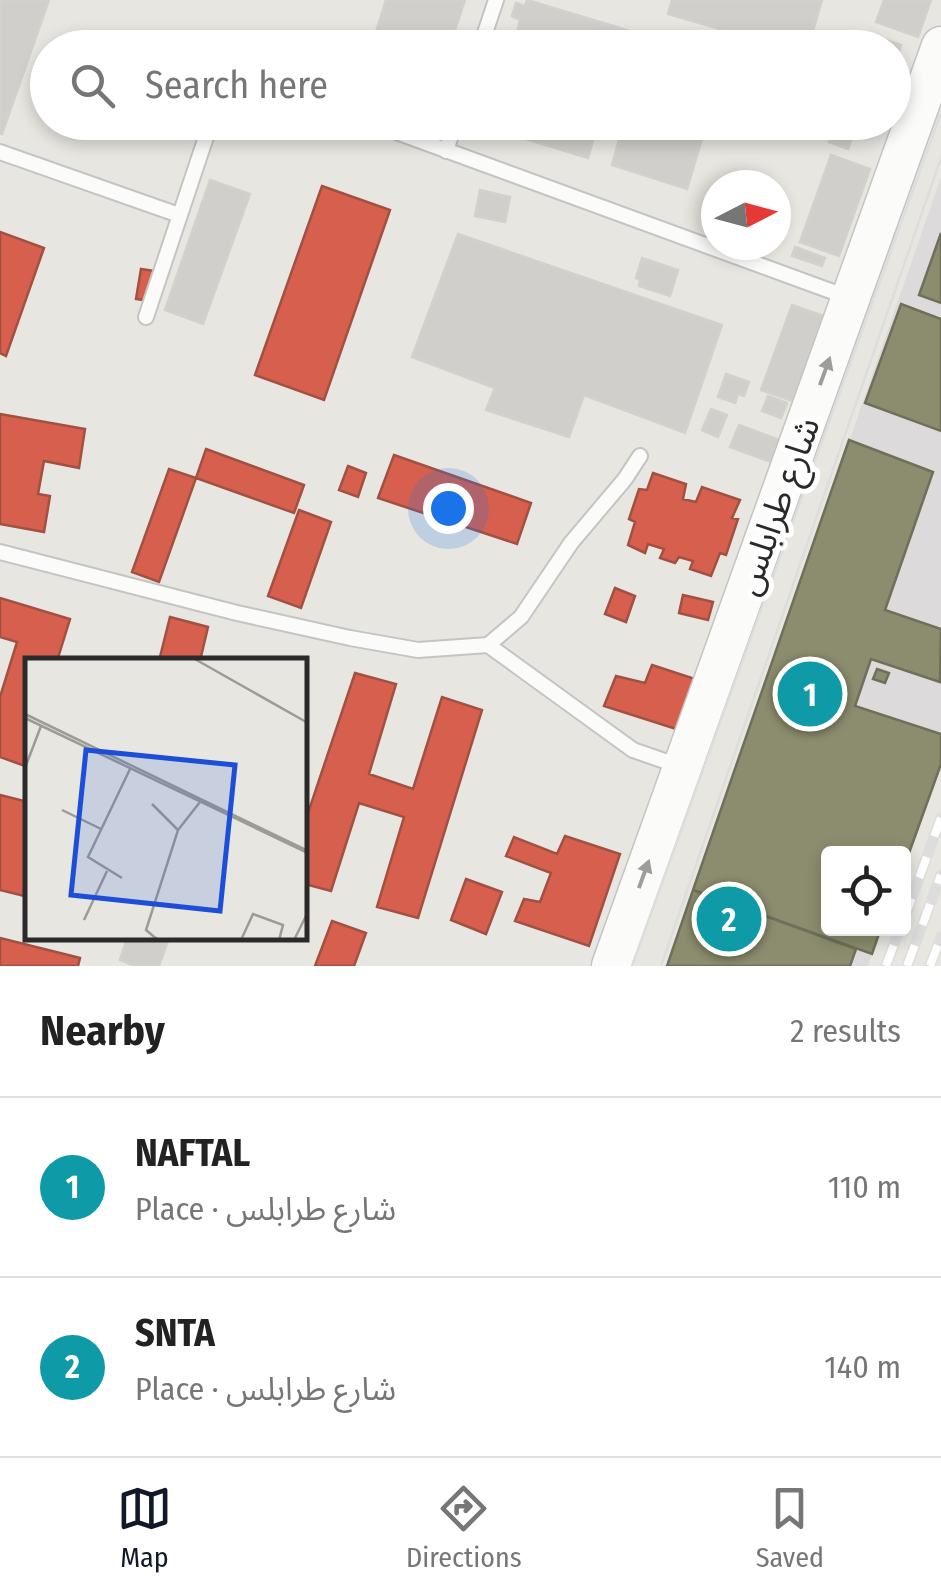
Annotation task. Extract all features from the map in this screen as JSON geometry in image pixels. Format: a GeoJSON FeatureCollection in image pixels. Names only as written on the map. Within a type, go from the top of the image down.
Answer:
{"type":"FeatureCollection","features":[{"type":"Feature","properties":{"kind":"main road","name":"شارع طرابلس"},"geometry":{"type":"LineString","coordinates":[[911,131],[941,46]]}},
{"type":"Feature","properties":{"kind":"main road","name":"شارع طرابلس"},"geometry":{"type":"LineString","coordinates":[[612,966],[908,140]]}},
{"type":"Feature","properties":{"kind":"lane"},"geometry":{"type":"LineString","coordinates":[[486,30],[496,0]]}},
{"type":"Feature","properties":{"kind":"lane"},"geometry":{"type":"LineString","coordinates":[[146,317],[204,140]]}},
{"type":"Feature","properties":{"kind":"lane"},"geometry":{"type":"LineString","coordinates":[[416,140],[852,298]]}},
{"type":"Feature","properties":{"kind":"lane"},"geometry":{"type":"LineString","coordinates":[[446,151],[449,140]]}},
{"type":"Feature","properties":{"kind":"lane"},"geometry":{"type":"LineString","coordinates":[[0,152],[179,215]]}},
{"type":"Feature","properties":{"kind":"lane"},"geometry":{"type":"LineString","coordinates":[[0,552],[350,638],[418,650],[488,645],[521,617],[571,543],[640,456]]}},
{"type":"Feature","properties":{"kind":"lane"},"geometry":{"type":"LineString","coordinates":[[488,645],[633,750],[683,768]]}},
{"type":"Feature","properties":{"kind":"shaded area"},"geometry":{"type":"Polygon","coordinates":[[[941,177],[941,764],[911,848],[821,846],[821,936],[879,936],[868,966],[667,966],[941,177]]]}},
{"type":"Feature","properties":{"kind":"building: Shops"},"geometry":{"type":"Polygon","coordinates":[[[322,186],[390,210],[324,400],[255,375],[322,186]]]}},
{"type":"Feature","properties":{"kind":"building: Shops"},"geometry":{"type":"Polygon","coordinates":[[[0,232],[44,248],[6,356],[0,353],[0,232]]]}},
{"type":"Feature","properties":{"kind":"building: Shops"},"geometry":{"type":"Polygon","coordinates":[[[141,269],[155,271],[150,301],[136,299],[141,269]]]}},
{"type":"Feature","properties":{"kind":"building: Shops"},"geometry":{"type":"Polygon","coordinates":[[[0,414],[85,429],[79,468],[44,461],[38,494],[50,496],[44,532],[0,524],[0,414]]]}},
{"type":"Feature","properties":{"kind":"building: Shops"},"geometry":{"type":"Polygon","coordinates":[[[206,449],[304,485],[294,513],[196,478],[206,449]]]}},
{"type":"Feature","properties":{"kind":"building: Shops"},"geometry":{"type":"Polygon","coordinates":[[[394,455],[531,503],[517,544],[378,498],[394,455]]]}},
{"type":"Feature","properties":{"kind":"building: Shops"},"geometry":{"type":"Polygon","coordinates":[[[348,466],[366,473],[358,497],[339,490],[348,466]]]}},
{"type":"Feature","properties":{"kind":"building: Shops"},"geometry":{"type":"Polygon","coordinates":[[[169,469],[196,478],[159,582],[132,572],[169,469]]]}},
{"type":"Feature","properties":{"kind":"building: Shops"},"geometry":{"type":"Polygon","coordinates":[[[653,473],[686,484],[683,499],[696,502],[702,487],[740,500],[732,518],[738,519],[726,555],[720,553],[711,576],[690,569],[693,561],[679,557],[675,563],[660,558],[664,549],[648,544],[645,553],[628,545],[635,522],[629,519],[639,489],[647,490],[653,473]]]}},
{"type":"Feature","properties":{"kind":"building: Shops"},"geometry":{"type":"Polygon","coordinates":[[[299,510],[331,522],[301,608],[268,596],[299,510]]]}},
{"type":"Feature","properties":{"kind":"building: Shops"},"geometry":{"type":"Polygon","coordinates":[[[615,588],[635,596],[626,622],[605,614],[615,588]]]}},
{"type":"Feature","properties":{"kind":"building: Shops"},"geometry":{"type":"Polygon","coordinates":[[[683,595],[713,602],[708,620],[679,613],[683,595]]]}},
{"type":"Feature","properties":{"kind":"building: Shops"},"geometry":{"type":"Polygon","coordinates":[[[0,598],[70,619],[58,658],[25,658],[25,766],[0,757],[0,697],[17,642],[0,637],[0,598]]]}},
{"type":"Feature","properties":{"kind":"building: Shops"},"geometry":{"type":"Polygon","coordinates":[[[170,617],[208,627],[201,658],[160,658],[170,617]]]}},
{"type":"Feature","properties":{"kind":"building: Shops"},"geometry":{"type":"Polygon","coordinates":[[[652,665],[695,679],[676,729],[604,706],[616,676],[645,683],[652,665]]]}},
{"type":"Feature","properties":{"kind":"building: Shops"},"geometry":{"type":"Polygon","coordinates":[[[355,673],[396,684],[369,774],[413,789],[442,697],[482,710],[418,918],[377,907],[404,817],[359,803],[331,891],[308,885],[308,813],[355,673]]]}},
{"type":"Feature","properties":{"kind":"building: Shops"},"geometry":{"type":"Polygon","coordinates":[[[0,795],[25,801],[25,896],[0,890],[0,795]]]}},
{"type":"Feature","properties":{"kind":"building: Shops"},"geometry":{"type":"Polygon","coordinates":[[[565,836],[620,854],[589,946],[515,921],[524,899],[540,902],[551,873],[506,856],[514,837],[557,854],[565,836]]]}},
{"type":"Feature","properties":{"kind":"building: Shops"},"geometry":{"type":"Polygon","coordinates":[[[466,879],[502,892],[486,934],[451,920],[466,879]]]}},
{"type":"Feature","properties":{"kind":"building: Shops"},"geometry":{"type":"Polygon","coordinates":[[[332,921],[366,933],[354,966],[315,966],[332,921]]]}},
{"type":"Feature","properties":{"kind":"building: Shops"},"geometry":{"type":"Polygon","coordinates":[[[0,938],[80,958],[78,966],[0,966],[0,938]]]}},
{"type":"Feature","properties":{"kind":"building: Industry"},"geometry":{"type":"Polygon","coordinates":[[[941,233],[941,303],[919,295],[941,233]]]}},
{"type":"Feature","properties":{"kind":"building: Industry"},"geometry":{"type":"Polygon","coordinates":[[[901,304],[941,319],[941,431],[865,403],[901,304]]]}},
{"type":"Feature","properties":{"kind":"building: Industry"},"geometry":{"type":"Polygon","coordinates":[[[849,440],[933,472],[885,610],[941,629],[940,682],[871,659],[855,706],[941,734],[941,764],[911,848],[821,846],[821,936],[693,890],[849,440]]]}},
{"type":"Feature","properties":{"kind":"building: Industry"},"geometry":{"type":"Polygon","coordinates":[[[877,669],[889,673],[885,683],[873,679],[877,669]]]}},
{"type":"Feature","properties":{"kind":"building: Industry"},"geometry":{"type":"Polygon","coordinates":[[[693,890],[856,949],[850,966],[667,966],[693,890]]]}},
{"type":"Feature","properties":{"kind":"building: Industry"},"geometry":{"type":"Polygon","coordinates":[[[822,936],[878,936],[872,954],[822,936]]]}},
{"type":"Feature","properties":{"kind":"building: Other"},"geometry":{"type":"Polygon","coordinates":[[[0,0],[49,0],[38,30],[30,30],[30,54],[0,133],[0,0]]]}},
{"type":"Feature","properties":{"kind":"building: Other"},"geometry":{"type":"Polygon","coordinates":[[[386,0],[465,0],[455,30],[377,30],[386,0]]]}},
{"type":"Feature","properties":{"kind":"building: Other"},"geometry":{"type":"Polygon","coordinates":[[[527,0],[627,30],[518,30],[520,20],[512,16],[516,3],[525,6],[527,0]]]}},
{"type":"Feature","properties":{"kind":"building: Other"},"geometry":{"type":"Polygon","coordinates":[[[672,0],[822,0],[813,30],[723,30],[668,14],[672,0]]]}},
{"type":"Feature","properties":{"kind":"building: Other"},"geometry":{"type":"Polygon","coordinates":[[[884,0],[931,0],[918,37],[911,34],[911,30],[876,22],[884,0]]]}},
{"type":"Feature","properties":{"kind":"building: Other"},"geometry":{"type":"Polygon","coordinates":[[[529,140],[593,140],[588,158],[529,140]]]}},
{"type":"Feature","properties":{"kind":"building: Other"},"geometry":{"type":"Polygon","coordinates":[[[619,140],[702,140],[687,189],[612,165],[619,140]]]}},
{"type":"Feature","properties":{"kind":"building: Other"},"geometry":{"type":"Polygon","coordinates":[[[830,140],[851,140],[848,149],[830,140]]]}},
{"type":"Feature","properties":{"kind":"building: Other"},"geometry":{"type":"Polygon","coordinates":[[[831,155],[870,169],[839,256],[800,242],[831,155]]]}},
{"type":"Feature","properties":{"kind":"building: Other"},"geometry":{"type":"Polygon","coordinates":[[[210,180],[250,194],[203,324],[165,310],[210,180]]]}},
{"type":"Feature","properties":{"kind":"building: Other"},"geometry":{"type":"Polygon","coordinates":[[[480,190],[510,197],[505,222],[475,216],[480,190]]]}},
{"type":"Feature","properties":{"kind":"building: Other"},"geometry":{"type":"Polygon","coordinates":[[[458,234],[722,325],[685,433],[584,395],[569,437],[486,410],[495,388],[412,357],[458,234]]]}},
{"type":"Feature","properties":{"kind":"building: Other"},"geometry":{"type":"Polygon","coordinates":[[[795,247],[825,258],[822,266],[792,256],[795,247]]]}},
{"type":"Feature","properties":{"kind":"building: Other"},"geometry":{"type":"Polygon","coordinates":[[[642,258],[678,270],[670,296],[639,286],[640,280],[636,278],[642,258]]]}},
{"type":"Feature","properties":{"kind":"building: Other"},"geometry":{"type":"Polygon","coordinates":[[[792,305],[829,318],[798,403],[761,390],[792,305]]]}},
{"type":"Feature","properties":{"kind":"building: Other"},"geometry":{"type":"Polygon","coordinates":[[[726,374],[749,382],[744,396],[738,394],[735,403],[718,397],[726,374]]]}},
{"type":"Feature","properties":{"kind":"building: Other"},"geometry":{"type":"Polygon","coordinates":[[[768,396],[787,403],[781,418],[762,411],[768,396]]]}},
{"type":"Feature","properties":{"kind":"building: Other"},"geometry":{"type":"Polygon","coordinates":[[[711,409],[727,415],[718,437],[702,430],[711,409]]]}},
{"type":"Feature","properties":{"kind":"building: Other"},"geometry":{"type":"Polygon","coordinates":[[[739,425],[782,441],[774,463],[730,447],[739,425]]]}},
{"type":"Feature","properties":{"kind":"building: Other"},"geometry":{"type":"Polygon","coordinates":[[[126,941],[168,941],[159,966],[135,966],[120,960],[126,941]]]}},
{"type":"Feature","properties":{"kind":"tram line"},"geometry":{"type":"LineString","coordinates":[[632,966],[941,113]]}},
{"type":"Feature","properties":{"kind":"tram line"},"geometry":{"type":"LineString","coordinates":[[661,966],[941,158]]}},
{"type":"Feature","properties":{"kind":"railway"},"geometry":{"type":"LineString","coordinates":[[911,900],[941,818]]}},
{"type":"Feature","properties":{"kind":"railway"},"geometry":{"type":"LineString","coordinates":[[907,966],[941,875]]}},
{"type":"Feature","properties":{"kind":"railway"},"geometry":{"type":"LineString","coordinates":[[886,966],[897,936]]}},
{"type":"Feature","properties":{"kind":"railway"},"geometry":{"type":"LineString","coordinates":[[930,966],[941,937]]}},
{"type":"Feature","properties":{"kind":"place","name":"NAFTAL"},"geometry":{"type":"Point","coordinates":[810,694]}},
{"type":"Feature","properties":{"kind":"place","name":"SNTA"},"geometry":{"type":"Point","coordinates":[729,919]}}]}
